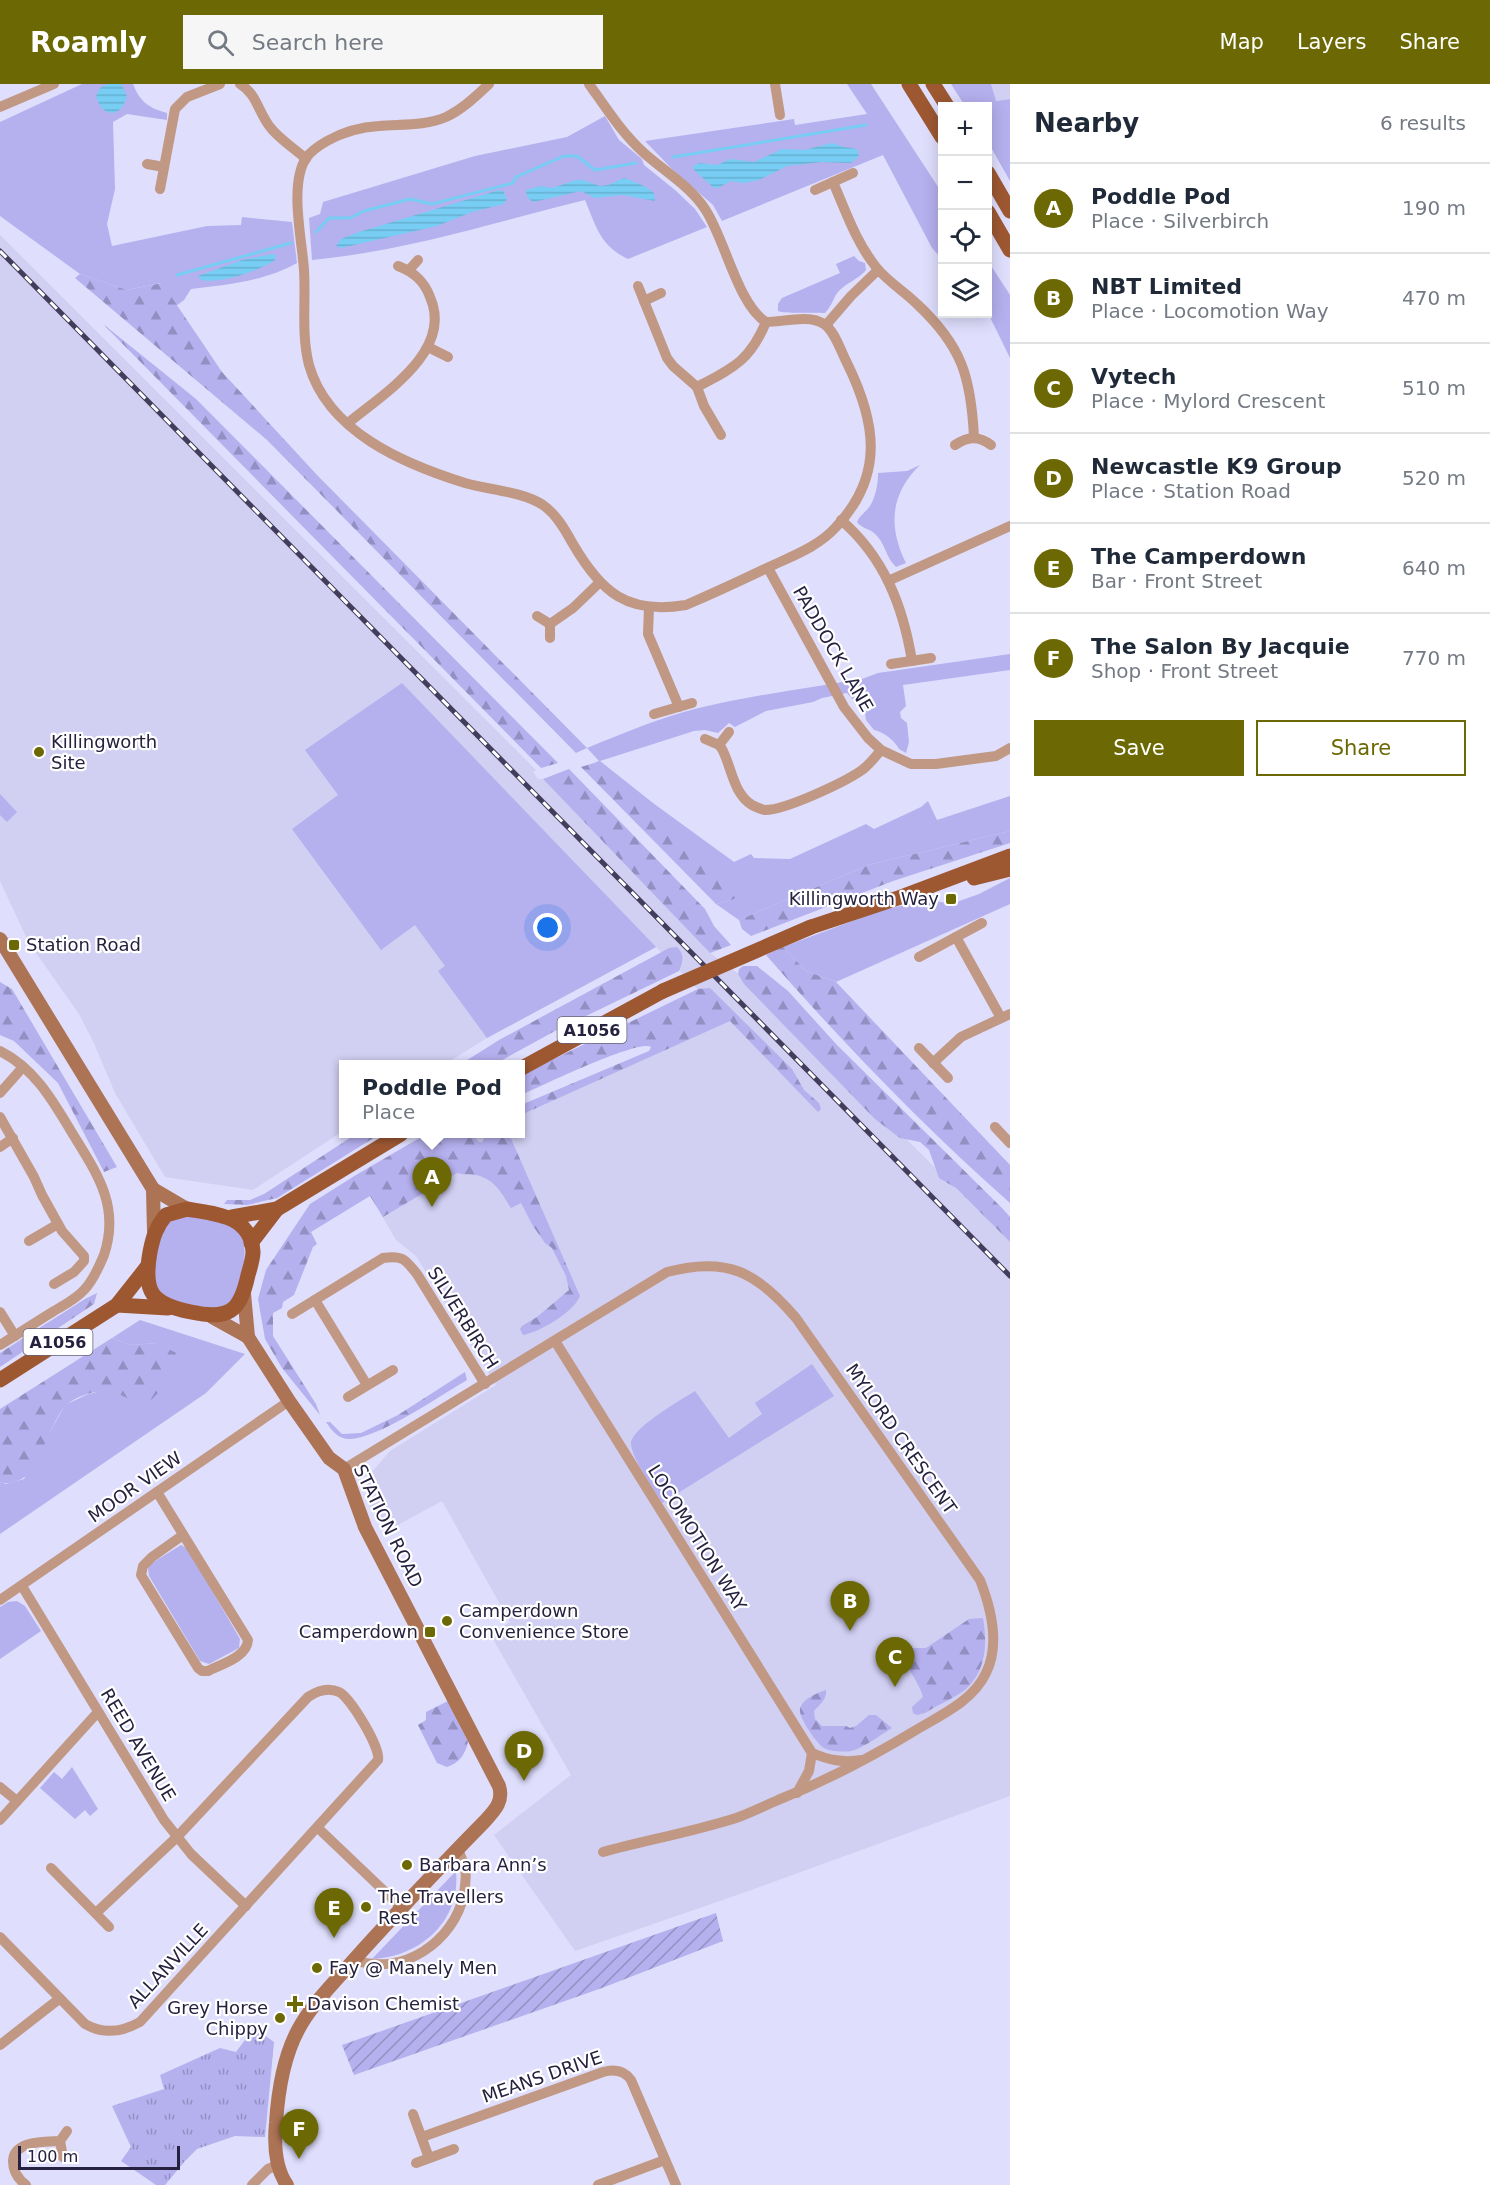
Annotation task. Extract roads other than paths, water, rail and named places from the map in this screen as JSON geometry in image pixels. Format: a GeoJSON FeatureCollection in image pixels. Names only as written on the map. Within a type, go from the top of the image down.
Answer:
{"type":"FeatureCollection","features":[{"type":"Feature","properties":{"kind":"main road"},"geometry":{"type":"LineString","coordinates":[[909,84],[938,131]]}},
{"type":"Feature","properties":{"kind":"main road"},"geometry":{"type":"LineString","coordinates":[[933,84],[944,102]]}},
{"type":"Feature","properties":{"kind":"main road"},"geometry":{"type":"LineString","coordinates":[[992,181],[1010,211]]}},
{"type":"Feature","properties":{"kind":"main road"},"geometry":{"type":"LineString","coordinates":[[992,220],[1010,250]]}},
{"type":"Feature","properties":{"kind":"main road","name":"A1056"},"geometry":{"type":"LineString","coordinates":[[525,1066],[663,991],[811,927],[901,897],[1010,856]]}},
{"type":"Feature","properties":{"kind":"main road","name":"A1056"},"geometry":{"type":"LineString","coordinates":[[901,897],[1010,869]]}},
{"type":"Feature","properties":{"kind":"main road"},"geometry":{"type":"LineString","coordinates":[[0,939],[153,1190],[187,1209],[232,1217],[277,1209],[394,1138]]}},
{"type":"Feature","properties":{"kind":"main road"},"geometry":{"type":"LineString","coordinates":[[153,1190],[154,1232],[146,1274],[152,1293],[159,1302],[171,1308]]}},
{"type":"Feature","properties":{"kind":"main road"},"geometry":{"type":"LineString","coordinates":[[154,1232],[166,1215],[187,1209]]}},
{"type":"Feature","properties":{"kind":"main road"},"geometry":{"type":"LineString","coordinates":[[251,1243],[277,1209]]}},
{"type":"Feature","properties":{"kind":"main road"},"geometry":{"type":"LineString","coordinates":[[117,1305],[171,1308],[212,1317],[231,1310],[244,1294],[253,1253],[251,1243],[240,1224],[232,1217]]}},
{"type":"Feature","properties":{"kind":"main road","name":"A1056"},"geometry":{"type":"LineString","coordinates":[[0,1380],[117,1305],[147,1267]]}},
{"type":"Feature","properties":{"kind":"main road","name":"STATION ROAD"},"geometry":{"type":"LineString","coordinates":[[244,1294],[248,1337],[329,1458],[344,1469],[365,1527],[499,1786],[501,1797],[497,1807],[458,1849]]}},
{"type":"Feature","properties":{"kind":"main road","name":"STATION ROAD"},"geometry":{"type":"LineString","coordinates":[[212,1317],[248,1337]]}},
{"type":"Feature","properties":{"kind":"main road"},"geometry":{"type":"LineString","coordinates":[[287,2185],[278,2165],[276,2145],[278,2101],[293,2040],[317,2002],[401,1907],[458,1849]]}},
{"type":"Feature","properties":{"kind":"street"},"geometry":{"type":"LineString","coordinates":[[0,107],[54,84]]}},
{"type":"Feature","properties":{"kind":"street"},"geometry":{"type":"LineString","coordinates":[[160,189],[176,109],[187,97],[220,84]]}},
{"type":"Feature","properties":{"kind":"street"},"geometry":{"type":"LineString","coordinates":[[240,84],[254,97],[265,121],[272,130],[306,159]]}},
{"type":"Feature","properties":{"kind":"street"},"geometry":{"type":"LineString","coordinates":[[489,84],[462,108],[445,117],[423,123],[376,126],[348,131],[324,143],[306,159],[298,189],[304,272],[305,331],[309,364],[315,382],[348,423],[380,448],[422,469],[485,489],[525,497],[542,505],[554,515],[587,568],[610,592],[632,603],[670,608],[686,605],[768,568],[822,539],[842,520],[862,488],[872,443],[866,408],[856,381],[826,324],[816,320],[766,322],[759,318],[748,302],[716,227],[704,208],[681,184],[632,141],[589,84]]}},
{"type":"Feature","properties":{"kind":"street"},"geometry":{"type":"LineString","coordinates":[[775,84],[780,115]]}},
{"type":"Feature","properties":{"kind":"street"},"geometry":{"type":"LineString","coordinates":[[147,164],[164,166]]}},
{"type":"Feature","properties":{"kind":"street"},"geometry":{"type":"LineString","coordinates":[[815,190],[853,173]]}},
{"type":"Feature","properties":{"kind":"street"},"geometry":{"type":"LineString","coordinates":[[834,182],[854,232],[878,270],[936,322],[956,349],[968,381],[974,437]]}},
{"type":"Feature","properties":{"kind":"street"},"geometry":{"type":"LineString","coordinates":[[348,423],[399,382],[428,347],[435,329],[435,311],[424,285],[403,268],[418,260]]}},
{"type":"Feature","properties":{"kind":"street"},"geometry":{"type":"LineString","coordinates":[[826,324],[878,270]]}},
{"type":"Feature","properties":{"kind":"street"},"geometry":{"type":"LineString","coordinates":[[638,286],[667,358],[698,387],[704,406],[721,435]]}},
{"type":"Feature","properties":{"kind":"street"},"geometry":{"type":"LineString","coordinates":[[644,301],[661,293]]}},
{"type":"Feature","properties":{"kind":"street"},"geometry":{"type":"LineString","coordinates":[[698,387],[747,357],[766,322]]}},
{"type":"Feature","properties":{"kind":"street"},"geometry":{"type":"LineString","coordinates":[[428,347],[448,357]]}},
{"type":"Feature","properties":{"kind":"street"},"geometry":{"type":"LineString","coordinates":[[955,446],[963,440],[974,437],[991,445]]}},
{"type":"Feature","properties":{"kind":"street"},"geometry":{"type":"LineString","coordinates":[[842,520],[864,541],[888,581],[904,621],[912,661]]}},
{"type":"Feature","properties":{"kind":"street"},"geometry":{"type":"LineString","coordinates":[[888,581],[1010,526]]}},
{"type":"Feature","properties":{"kind":"street","name":"PADDOCK LANE"},"geometry":{"type":"LineString","coordinates":[[768,568],[844,707],[868,738],[881,750],[911,764],[936,764],[996,756],[1010,748]]}},
{"type":"Feature","properties":{"kind":"street"},"geometry":{"type":"LineString","coordinates":[[550,624],[573,608],[599,583]]}},
{"type":"Feature","properties":{"kind":"street"},"geometry":{"type":"LineString","coordinates":[[649,607],[648,634],[679,707]]}},
{"type":"Feature","properties":{"kind":"street"},"geometry":{"type":"LineString","coordinates":[[537,616],[550,624]]}},
{"type":"Feature","properties":{"kind":"street"},"geometry":{"type":"LineString","coordinates":[[550,624],[550,638]]}},
{"type":"Feature","properties":{"kind":"street"},"geometry":{"type":"LineString","coordinates":[[891,664],[931,658]]}},
{"type":"Feature","properties":{"kind":"street"},"geometry":{"type":"LineString","coordinates":[[654,714],[692,703]]}},
{"type":"Feature","properties":{"kind":"street"},"geometry":{"type":"LineString","coordinates":[[718,745],[729,732]]}},
{"type":"Feature","properties":{"kind":"street"},"geometry":{"type":"LineString","coordinates":[[705,739],[718,745],[727,757],[736,787],[744,798],[752,805],[766,810],[794,802],[847,778],[871,763],[881,750]]}},
{"type":"Feature","properties":{"kind":"street"},"geometry":{"type":"LineString","coordinates":[[919,957],[982,923]]}},
{"type":"Feature","properties":{"kind":"street"},"geometry":{"type":"LineString","coordinates":[[933,1063],[961,1037],[1005,1016],[956,937]]}},
{"type":"Feature","properties":{"kind":"street"},"geometry":{"type":"LineString","coordinates":[[919,1048],[948,1078]]}},
{"type":"Feature","properties":{"kind":"street"},"geometry":{"type":"LineString","coordinates":[[0,1051],[39,1081],[51,1098],[98,1176],[108,1208],[110,1226],[108,1242],[101,1263],[84,1290],[76,1298],[0,1345]]}},
{"type":"Feature","properties":{"kind":"street"},"geometry":{"type":"LineString","coordinates":[[0,1094],[23,1067]]}},
{"type":"Feature","properties":{"kind":"street"},"geometry":{"type":"LineString","coordinates":[[0,1117],[62,1231],[81,1251],[84,1261],[74,1272],[54,1284]]}},
{"type":"Feature","properties":{"kind":"street"},"geometry":{"type":"LineString","coordinates":[[995,1127],[1009,1141]]}},
{"type":"Feature","properties":{"kind":"street"},"geometry":{"type":"LineString","coordinates":[[0,1147],[13,1138]]}},
{"type":"Feature","properties":{"kind":"street"},"geometry":{"type":"LineString","coordinates":[[29,1241],[58,1224]]}},
{"type":"Feature","properties":{"kind":"street","name":"SILVERBIRCH"},"geometry":{"type":"LineString","coordinates":[[315,1300],[383,1258],[398,1256],[407,1262],[417,1274],[485,1384]]}},
{"type":"Feature","properties":{"kind":"street","name":"MYLORD CRESCENT"},"geometry":{"type":"LineString","coordinates":[[344,1469],[667,1272],[701,1266],[721,1266],[761,1282],[772,1291],[795,1318],[980,1580],[991,1616],[992,1657],[986,1674],[977,1687],[952,1709],[871,1758],[830,1779],[736,1818],[603,1852]]}},
{"type":"Feature","properties":{"kind":"street"},"geometry":{"type":"LineString","coordinates":[[292,1314],[315,1300],[367,1385]]}},
{"type":"Feature","properties":{"kind":"street"},"geometry":{"type":"LineString","coordinates":[[0,1312],[15,1336]]}},
{"type":"Feature","properties":{"kind":"street","name":"LOCOMOTION WAY"},"geometry":{"type":"LineString","coordinates":[[555,1341],[812,1753]]}},
{"type":"Feature","properties":{"kind":"street"},"geometry":{"type":"LineString","coordinates":[[348,1397],[393,1370]]}},
{"type":"Feature","properties":{"kind":"street","name":"MOOR VIEW"},"geometry":{"type":"LineString","coordinates":[[0,1600],[289,1401]]}},
{"type":"Feature","properties":{"kind":"street"},"geometry":{"type":"LineString","coordinates":[[157,1492],[248,1640],[247,1647],[242,1653],[208,1671],[198,1668],[141,1575],[143,1566],[152,1557],[183,1535]]}},
{"type":"Feature","properties":{"kind":"street","name":"REED AVENUE"},"geometry":{"type":"LineString","coordinates":[[22,1586],[164,1820],[191,1854],[246,1906]]}},
{"type":"Feature","properties":{"kind":"street","name":"ALLANVILLE"},"geometry":{"type":"LineString","coordinates":[[0,1937],[85,2024],[96,2030],[121,2030],[140,2022],[375,1764],[379,1755],[378,1749],[346,1696],[333,1690],[319,1691],[308,1697],[177,1837]]}},
{"type":"Feature","properties":{"kind":"street"},"geometry":{"type":"LineString","coordinates":[[0,1820],[98,1712]]}},
{"type":"Feature","properties":{"kind":"street"},"geometry":{"type":"LineString","coordinates":[[798,1792],[809,1771],[812,1753],[830,1761],[849,1762],[871,1758]]}},
{"type":"Feature","properties":{"kind":"street"},"geometry":{"type":"LineString","coordinates":[[0,1787],[16,1801]]}},
{"type":"Feature","properties":{"kind":"street"},"geometry":{"type":"LineString","coordinates":[[318,1828],[401,1907]]}},
{"type":"Feature","properties":{"kind":"street"},"geometry":{"type":"LineString","coordinates":[[96,1913],[177,1837]]}},
{"type":"Feature","properties":{"kind":"street"},"geometry":{"type":"LineString","coordinates":[[355,1960],[368,1965],[403,1961],[425,1951],[443,1935],[455,1918],[465,1888],[465,1867],[458,1849]]}},
{"type":"Feature","properties":{"kind":"street"},"geometry":{"type":"LineString","coordinates":[[51,1868],[109,1927]]}},
{"type":"Feature","properties":{"kind":"street"},"geometry":{"type":"LineString","coordinates":[[0,2045],[59,1999]]}},
{"type":"Feature","properties":{"kind":"street","name":"MEANS DRIVE"},"geometry":{"type":"LineString","coordinates":[[422,2137],[614,2070],[623,2072],[631,2080],[676,2185]]}},
{"type":"Feature","properties":{"kind":"street"},"geometry":{"type":"LineString","coordinates":[[413,2114],[429,2158]]}},
{"type":"Feature","properties":{"kind":"street"},"geometry":{"type":"LineString","coordinates":[[26,2185],[15,2173],[9,2151],[64,2136],[63,2157]]}},
{"type":"Feature","properties":{"kind":"street"},"geometry":{"type":"LineString","coordinates":[[416,2163],[454,2149]]}},
{"type":"Feature","properties":{"kind":"street"},"geometry":{"type":"LineString","coordinates":[[597,2185],[665,2160]]}},
{"type":"Feature","properties":{"kind":"street"},"geometry":{"type":"LineString","coordinates":[[252,2185],[268,2169],[278,2165]]}},
{"type":"Feature","properties":{"kind":"water"},"geometry":{"type":"Polygon","coordinates":[[[108,84],[121,84],[127,96],[120,109],[112,113],[103,109],[96,96],[100,88],[108,84]]]}},
{"type":"Feature","properties":{"kind":"water"},"geometry":{"type":"Polygon","coordinates":[[[832,143],[857,149],[859,156],[851,163],[822,162],[787,166],[759,180],[743,183],[731,181],[718,188],[714,188],[694,170],[693,166],[699,163],[717,165],[730,159],[754,162],[782,149],[804,150],[832,143]]]}},
{"type":"Feature","properties":{"kind":"water"},"geometry":{"type":"Polygon","coordinates":[[[624,178],[650,190],[654,193],[655,201],[623,195],[595,198],[581,191],[533,202],[527,197],[526,190],[541,186],[552,188],[583,180],[600,186],[624,178]]]}},
{"type":"Feature","properties":{"kind":"water"},"geometry":{"type":"Polygon","coordinates":[[[499,190],[503,191],[507,199],[504,204],[472,212],[437,226],[341,248],[336,246],[341,239],[359,232],[499,190]]]}},
{"type":"Feature","properties":{"kind":"water"},"geometry":{"type":"Polygon","coordinates":[[[276,255],[275,260],[239,276],[209,281],[201,280],[198,276],[242,260],[276,255]]]}},
{"type":"Feature","properties":{"kind":"waterway"},"geometry":{"type":"LineString","coordinates":[[673,157],[866,125]]}},
{"type":"Feature","properties":{"kind":"waterway"},"geometry":{"type":"LineString","coordinates":[[316,232],[329,218],[350,218],[364,211],[410,199],[432,204],[513,183],[516,177],[564,156],[577,156],[595,170],[636,163]]}},
{"type":"Feature","properties":{"kind":"waterway"},"geometry":{"type":"LineString","coordinates":[[177,275],[291,243]]}},
{"type":"Feature","properties":{"kind":"railway"},"geometry":{"type":"LineString","coordinates":[[0,251],[1010,1276]]}},
{"type":"Feature","properties":{"kind":"place","name":"Killingworth Site"},"geometry":{"type":"Point","coordinates":[39,752]}},
{"type":"Feature","properties":{"kind":"place","name":"Killingworth Way"},"geometry":{"type":"Point","coordinates":[951,899]}},
{"type":"Feature","properties":{"kind":"place","name":"Station Road"},"geometry":{"type":"Point","coordinates":[14,945]}},
{"type":"Feature","properties":{"kind":"place","name":"Poddle Pod"},"geometry":{"type":"Point","coordinates":[432,1207]}},
{"type":"Feature","properties":{"kind":"place","name":"Camperdown Convenience Store"},"geometry":{"type":"Point","coordinates":[447,1621]}},
{"type":"Feature","properties":{"kind":"place","name":"NBT Limited"},"geometry":{"type":"Point","coordinates":[850,1631]}},
{"type":"Feature","properties":{"kind":"place","name":"Camperdown"},"geometry":{"type":"Point","coordinates":[430,1632]}},
{"type":"Feature","properties":{"kind":"place","name":"Vytech"},"geometry":{"type":"Point","coordinates":[895,1687]}},
{"type":"Feature","properties":{"kind":"place","name":"Newcastle K9 Group"},"geometry":{"type":"Point","coordinates":[524,1781]}},
{"type":"Feature","properties":{"kind":"place","name":"Barbara Ann’s"},"geometry":{"type":"Point","coordinates":[407,1865]}},
{"type":"Feature","properties":{"kind":"place","name":"The Travellers Rest"},"geometry":{"type":"Point","coordinates":[366,1907]}},
{"type":"Feature","properties":{"kind":"place","name":"The Camperdown"},"geometry":{"type":"Point","coordinates":[334,1938]}},
{"type":"Feature","properties":{"kind":"place","name":"Fay @ Manely Men"},"geometry":{"type":"Point","coordinates":[317,1968]}},
{"type":"Feature","properties":{"kind":"place","name":"Davison Chemist"},"geometry":{"type":"Point","coordinates":[295,2004]}},
{"type":"Feature","properties":{"kind":"place","name":"Grey Horse Chippy"},"geometry":{"type":"Point","coordinates":[280,2018]}},
{"type":"Feature","properties":{"kind":"place","name":"The Salon By Jacquie"},"geometry":{"type":"Point","coordinates":[299,2159]}}]}
